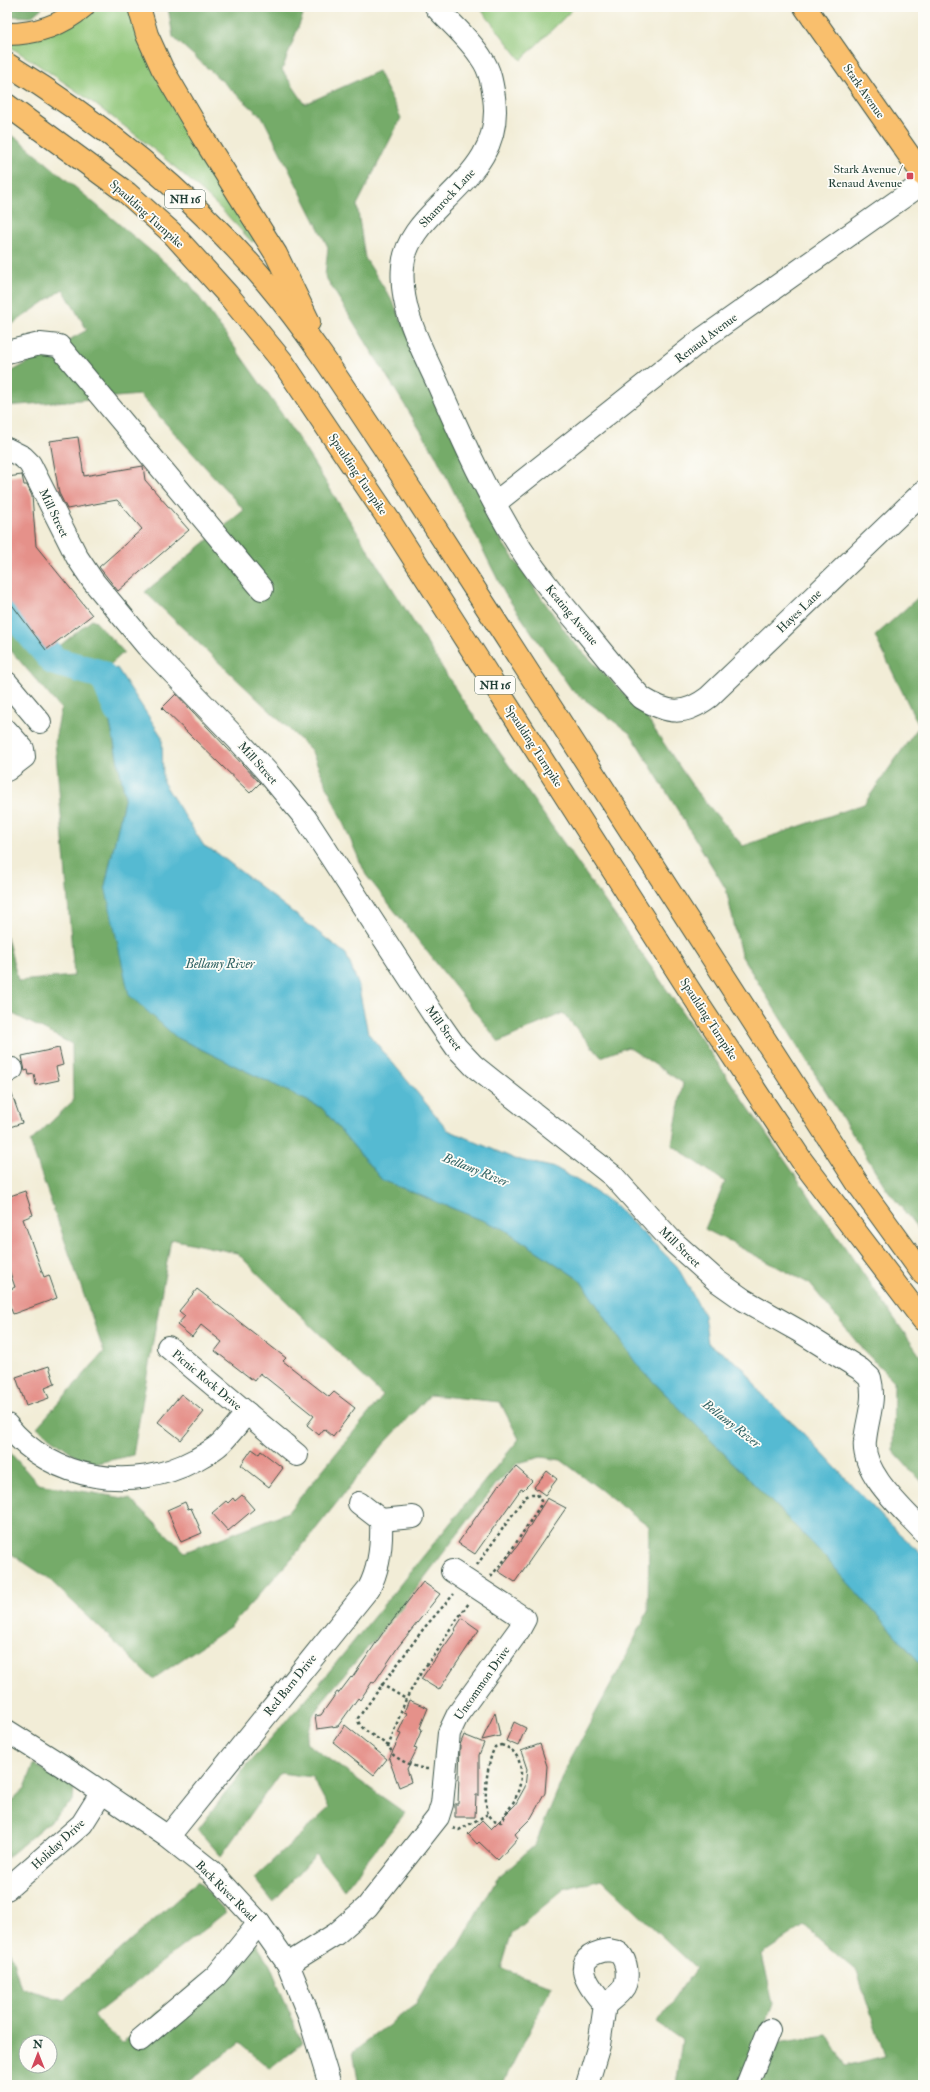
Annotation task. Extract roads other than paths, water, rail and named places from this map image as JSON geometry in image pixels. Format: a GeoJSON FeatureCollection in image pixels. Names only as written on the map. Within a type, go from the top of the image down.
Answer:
{"type":"FeatureCollection","features":[{"type":"Feature","properties":{"kind":"main road"},"geometry":{"type":"LineString","coordinates":[[7,34],[32,32],[48,28],[63,21],[83,7]]}},
{"type":"Feature","properties":{"kind":"main road"},"geometry":{"type":"LineString","coordinates":[[139,7],[148,35],[162,68],[202,136],[276,254],[331,369]]}},
{"type":"Feature","properties":{"kind":"main road","name":"Stark Avenue"},"geometry":{"type":"LineString","coordinates":[[805,7],[923,175]]}},
{"type":"Feature","properties":{"kind":"main road","name":"NH 16"},"geometry":{"type":"LineString","coordinates":[[7,64],[73,107],[144,161],[206,218],[266,283],[331,369],[858,1184],[923,1274]]}},
{"type":"Feature","properties":{"kind":"main road","name":"Spaulding Turnpike"},"geometry":{"type":"LineString","coordinates":[[7,105],[128,193],[172,233],[228,295],[282,361],[389,520],[697,1002],[802,1161],[923,1320]]}},
{"type":"Feature","properties":{"kind":"street","name":"Shamrock Lane"},"geometry":{"type":"LineString","coordinates":[[438,9],[473,46],[489,72],[496,106],[494,124],[490,143],[472,173],[430,215],[411,241],[403,265],[402,286],[405,304],[411,323],[456,424],[496,503]]}},
{"type":"Feature","properties":{"kind":"street","name":"Renaud Avenue"},"geometry":{"type":"LineString","coordinates":[[496,503],[705,337],[923,183]]}},
{"type":"Feature","properties":{"kind":"street"},"geometry":{"type":"LineString","coordinates":[[7,352],[40,344],[59,346],[262,589]]}},
{"type":"Feature","properties":{"kind":"street","name":"Mill Street"},"geometry":{"type":"LineString","coordinates":[[7,449],[23,457],[30,464],[77,557],[123,619],[268,773],[306,819],[456,1047],[474,1066],[613,1176],[670,1239],[717,1281],[744,1300],[799,1331],[860,1369],[870,1378],[873,1400],[864,1441],[869,1466],[876,1478],[923,1531]]}},
{"type":"Feature","properties":{"kind":"street","name":"Hayes Lane"},"geometry":{"type":"LineString","coordinates":[[666,710],[687,710],[709,697],[923,492]]}},
{"type":"Feature","properties":{"kind":"street","name":"Keating Avenue"},"geometry":{"type":"LineString","coordinates":[[496,503],[538,574],[566,609],[631,687],[642,698],[666,710]]}},
{"type":"Feature","properties":{"kind":"street"},"geometry":{"type":"LineString","coordinates":[[7,683],[40,722]]}},
{"type":"Feature","properties":{"kind":"street"},"geometry":{"type":"LineString","coordinates":[[7,731],[23,749],[24,757],[7,770]]}},
{"type":"Feature","properties":{"kind":"street","name":"Picnic Rock Drive"},"geometry":{"type":"LineString","coordinates":[[168,1348],[297,1455]]}},
{"type":"Feature","properties":{"kind":"street","name":"Picnic Rock Drive"},"geometry":{"type":"LineString","coordinates":[[7,1425],[41,1457],[61,1467],[99,1477],[131,1478],[172,1471],[204,1455],[220,1444],[246,1413]]}},
{"type":"Feature","properties":{"kind":"street"},"geometry":{"type":"LineString","coordinates":[[359,1503],[381,1520],[413,1517]]}},
{"type":"Feature","properties":{"kind":"street","name":"Red Barn Drive"},"geometry":{"type":"LineString","coordinates":[[168,1837],[369,1588],[377,1569],[382,1535],[381,1520]]}},
{"type":"Feature","properties":{"kind":"street","name":"Uncommon Drive"},"geometry":{"type":"LineString","coordinates":[[288,1964],[336,1934],[367,1907],[438,1817],[442,1804],[449,1733],[458,1714],[519,1630],[525,1619],[466,1580]]}},
{"type":"Feature","properties":{"kind":"street","name":"Back River Road"},"geometry":{"type":"LineString","coordinates":[[7,1731],[102,1792],[168,1837],[211,1871],[259,1923],[288,1964],[309,2016],[330,2085]]}},
{"type":"Feature","properties":{"kind":"street","name":"Holiday Drive"},"geometry":{"type":"LineString","coordinates":[[7,1889],[82,1824],[102,1792]]}},
{"type":"Feature","properties":{"kind":"street"},"geometry":{"type":"LineString","coordinates":[[140,2040],[216,1976],[259,1923]]}},
{"type":"Feature","properties":{"kind":"street"},"geometry":{"type":"LineString","coordinates":[[587,2085],[599,2045],[605,2005]]}},
{"type":"Feature","properties":{"kind":"street"},"geometry":{"type":"LineString","coordinates":[[746,2085],[769,2030]]}},
{"type":"Feature","properties":{"kind":"water","name":"Bellamy River"},"geometry":{"type":"Polygon","coordinates":[[[117,668],[162,737],[163,782],[204,846],[217,853],[346,954],[358,984],[368,1033],[448,1130],[515,1159],[556,1168],[613,1204],[677,1266],[704,1315],[708,1343],[743,1367],[761,1394],[800,1430],[889,1524],[923,1555],[923,1666],[816,1547],[638,1366],[580,1280],[504,1229],[382,1180],[322,1108],[176,1037],[129,995],[105,886],[125,796],[100,674],[117,668]]]}},
{"type":"Feature","properties":{"kind":"waterway","name":"Bellamy River"},"geometry":{"type":"LineString","coordinates":[[7,606],[54,661],[100,674],[107,683],[118,710]]}},
{"type":"Feature","properties":{"kind":"place","name":"Stark Avenue / Renaud Avenue"},"geometry":{"type":"Point","coordinates":[910,176]}}]}
